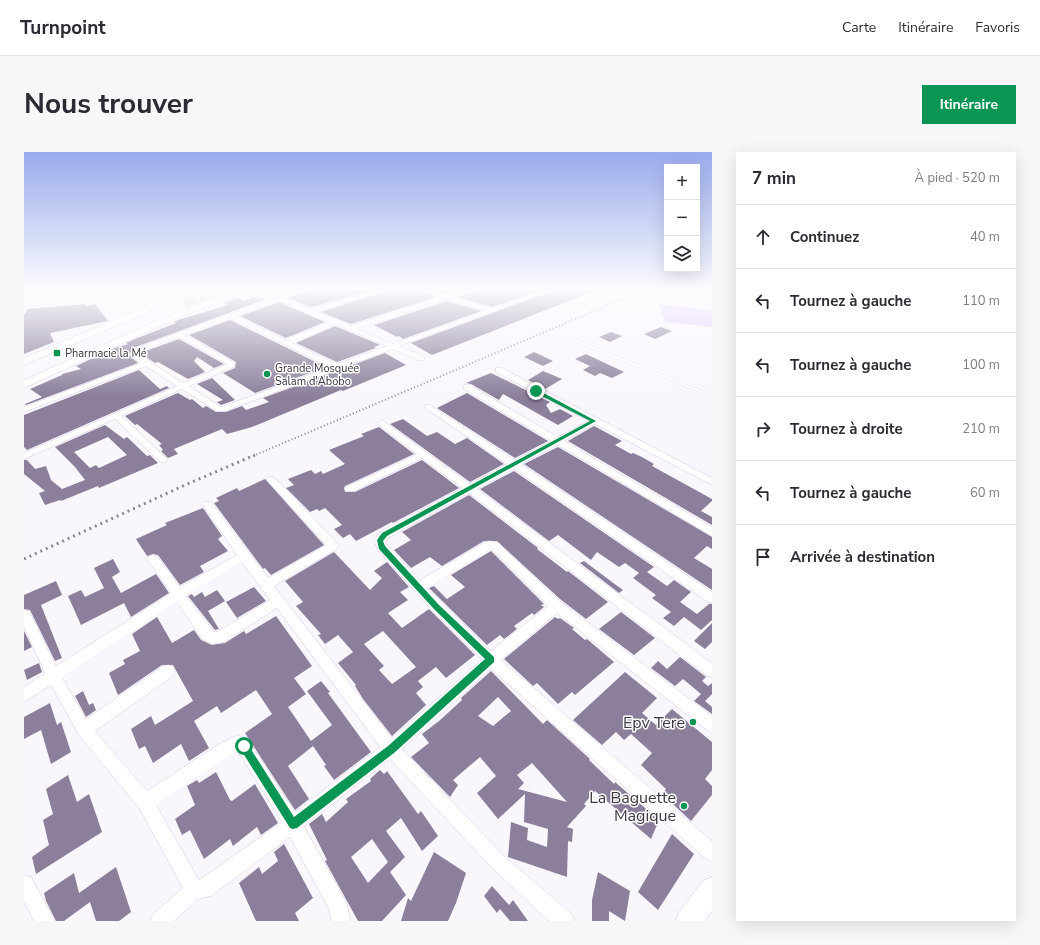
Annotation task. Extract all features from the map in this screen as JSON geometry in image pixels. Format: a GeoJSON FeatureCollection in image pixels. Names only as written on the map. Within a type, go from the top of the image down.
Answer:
{"type":"FeatureCollection","features":[{"type":"Feature","properties":{"kind":"main road"},"geometry":{"type":"LineString","coordinates":[[24,362],[111,325]]}},
{"type":"Feature","properties":{"kind":"main road"},"geometry":{"type":"LineString","coordinates":[[24,369],[127,325]]}},
{"type":"Feature","properties":{"kind":"main road"},"geometry":{"type":"LineString","coordinates":[[24,376],[132,325]]}},
{"type":"Feature","properties":{"kind":"main road"},"geometry":{"type":"LineString","coordinates":[[24,384],[155,325]]}},
{"type":"Feature","properties":{"kind":"main road"},"geometry":{"type":"LineString","coordinates":[[688,921],[712,890]]}},
{"type":"Feature","properties":{"kind":"street"},"geometry":{"type":"LineString","coordinates":[[204,325],[136,350],[134,355],[145,364],[219,409],[222,409],[453,325]]}},
{"type":"Feature","properties":{"kind":"street"},"geometry":{"type":"LineString","coordinates":[[248,325],[336,367]]}},
{"type":"Feature","properties":{"kind":"street"},"geometry":{"type":"LineString","coordinates":[[286,343],[327,325]]}},
{"type":"Feature","properties":{"kind":"street"},"geometry":{"type":"LineString","coordinates":[[345,325],[391,347],[421,358]]}},
{"type":"Feature","properties":{"kind":"street"},"geometry":{"type":"LineString","coordinates":[[352,328],[362,325]]}},
{"type":"Feature","properties":{"kind":"street"},"geometry":{"type":"LineString","coordinates":[[25,455],[185,387],[231,365],[231,363],[179,334]]}},
{"type":"Feature","properties":{"kind":"street"},"geometry":{"type":"LineString","coordinates":[[24,410],[145,364]]}},
{"type":"Feature","properties":{"kind":"street"},"geometry":{"type":"LineString","coordinates":[[499,370],[712,482]]}},
{"type":"Feature","properties":{"kind":"street"},"geometry":{"type":"LineString","coordinates":[[467,387],[559,440],[712,532]]}},
{"type":"Feature","properties":{"kind":"street"},"geometry":{"type":"LineString","coordinates":[[428,406],[712,598]]}},
{"type":"Feature","properties":{"kind":"street"},"geometry":{"type":"LineString","coordinates":[[116,416],[163,460]]}},
{"type":"Feature","properties":{"kind":"street"},"geometry":{"type":"LineString","coordinates":[[594,421],[384,535],[380,540],[382,547],[418,587],[446,617],[491,660],[712,853]]}},
{"type":"Feature","properties":{"kind":"street"},"geometry":{"type":"LineString","coordinates":[[382,423],[712,671]]}},
{"type":"Feature","properties":{"kind":"street"},"geometry":{"type":"LineString","coordinates":[[350,490],[423,454]]}},
{"type":"Feature","properties":{"kind":"street"},"geometry":{"type":"LineString","coordinates":[[266,585],[333,545],[271,479]]}},
{"type":"Feature","properties":{"kind":"street"},"geometry":{"type":"LineString","coordinates":[[207,504],[244,556],[391,749],[497,861],[565,921]]}},
{"type":"Feature","properties":{"kind":"street"},"geometry":{"type":"LineString","coordinates":[[418,587],[489,544],[493,545],[558,606],[712,725]]}},
{"type":"Feature","properties":{"kind":"street"},"geometry":{"type":"LineString","coordinates":[[24,695],[179,594],[244,556]]}},
{"type":"Feature","properties":{"kind":"street"},"geometry":{"type":"LineString","coordinates":[[153,559],[207,635],[212,638],[219,638],[278,601]]}},
{"type":"Feature","properties":{"kind":"street"},"geometry":{"type":"LineString","coordinates":[[160,921],[194,890],[204,889],[293,824],[391,749],[491,660],[558,606]]}},
{"type":"Feature","properties":{"kind":"street"},"geometry":{"type":"LineString","coordinates":[[25,615],[53,675],[84,730],[145,802],[194,890]]}},
{"type":"Feature","properties":{"kind":"street"},"geometry":{"type":"LineString","coordinates":[[84,730],[168,671]]}},
{"type":"Feature","properties":{"kind":"street"},"geometry":{"type":"LineString","coordinates":[[145,802],[226,748],[238,742],[244,746],[293,824],[339,909],[341,921]]}},
{"type":"Feature","properties":{"kind":"street"},"geometry":{"type":"LineString","coordinates":[[24,884],[45,921]]}},
{"type":"Feature","properties":{"kind":"lane"},"geometry":{"type":"LineString","coordinates":[[573,340],[712,396]]}},
{"type":"Feature","properties":{"kind":"shaded area"},"geometry":{"type":"Polygon","coordinates":[[[692,325],[712,325],[712,327],[692,325]]]}},
{"type":"Feature","properties":{"kind":"building"},"geometry":{"type":"Polygon","coordinates":[[[24,325],[89,325],[50,333],[54,342],[24,354],[24,325]]]}},
{"type":"Feature","properties":{"kind":"building"},"geometry":{"type":"Polygon","coordinates":[[[171,325],[196,325],[133,348],[129,355],[138,363],[26,405],[25,404],[42,397],[30,389],[62,374],[81,369],[76,366],[115,348],[128,344],[126,343],[171,325]]]}},
{"type":"Feature","properties":{"kind":"building"},"geometry":{"type":"Polygon","coordinates":[[[217,325],[240,325],[326,367],[255,393],[223,373],[235,368],[236,362],[189,335],[217,325]]]}},
{"type":"Feature","properties":{"kind":"building"},"geometry":{"type":"Polygon","coordinates":[[[259,325],[318,325],[286,338],[259,325]]]}},
{"type":"Feature","properties":{"kind":"building"},"geometry":{"type":"Polygon","coordinates":[[[374,325],[442,325],[403,339],[374,325]]]}},
{"type":"Feature","properties":{"kind":"building"},"geometry":{"type":"Polygon","coordinates":[[[460,325],[508,325],[432,355],[411,343],[460,325]]]}},
{"type":"Feature","properties":{"kind":"building"},"geometry":{"type":"Polygon","coordinates":[[[335,326],[380,345],[374,347],[376,348],[337,362],[296,343],[335,326]]]}},
{"type":"Feature","properties":{"kind":"building"},"geometry":{"type":"Polygon","coordinates":[[[661,327],[672,331],[655,339],[644,334],[661,327]]]}},
{"type":"Feature","properties":{"kind":"building"},"geometry":{"type":"Polygon","coordinates":[[[611,332],[622,336],[610,342],[599,337],[611,332]]]}},
{"type":"Feature","properties":{"kind":"building"},"geometry":{"type":"Polygon","coordinates":[[[179,339],[224,364],[214,368],[197,357],[194,361],[205,372],[188,379],[158,362],[155,363],[140,353],[179,339]]]}},
{"type":"Feature","properties":{"kind":"building"},"geometry":{"type":"Polygon","coordinates":[[[534,352],[553,361],[543,366],[524,357],[534,352]]]}},
{"type":"Feature","properties":{"kind":"building"},"geometry":{"type":"Polygon","coordinates":[[[385,353],[406,365],[252,427],[227,434],[222,429],[174,449],[178,454],[168,458],[161,451],[163,450],[159,445],[162,444],[125,416],[178,393],[190,400],[192,399],[203,408],[206,406],[216,412],[226,412],[242,406],[246,410],[269,402],[263,398],[385,353]]]}},
{"type":"Feature","properties":{"kind":"building"},"geometry":{"type":"Polygon","coordinates":[[[586,354],[624,372],[612,378],[600,373],[595,376],[583,370],[590,366],[575,359],[586,354]]]}},
{"type":"Feature","properties":{"kind":"building"},"geometry":{"type":"Polygon","coordinates":[[[139,370],[160,389],[167,386],[169,388],[27,450],[24,447],[24,415],[139,370]]]}},
{"type":"Feature","properties":{"kind":"building"},"geometry":{"type":"Polygon","coordinates":[[[543,371],[562,379],[545,389],[528,380],[543,371]]]}},
{"type":"Feature","properties":{"kind":"building"},"geometry":{"type":"Polygon","coordinates":[[[491,373],[550,402],[546,405],[551,413],[560,409],[573,416],[558,425],[503,394],[499,400],[471,384],[466,383],[491,373]]]}},
{"type":"Feature","properties":{"kind":"building"},"geometry":{"type":"Polygon","coordinates":[[[212,378],[235,400],[221,405],[217,402],[223,400],[197,384],[212,378]]]}},
{"type":"Feature","properties":{"kind":"building"},"geometry":{"type":"Polygon","coordinates":[[[467,393],[548,441],[515,458],[437,408],[467,393]]]}},
{"type":"Feature","properties":{"kind":"building"},"geometry":{"type":"Polygon","coordinates":[[[403,419],[427,436],[437,432],[455,444],[467,438],[504,464],[470,482],[390,424],[403,419]]]}},
{"type":"Feature","properties":{"kind":"building"},"geometry":{"type":"Polygon","coordinates":[[[105,425],[124,439],[127,437],[147,456],[150,455],[158,463],[99,488],[98,486],[61,501],[60,500],[45,505],[39,493],[45,491],[24,474],[24,460],[27,460],[35,469],[46,466],[51,480],[62,489],[85,480],[75,467],[55,447],[105,425]],[[108,437],[74,452],[90,468],[96,465],[99,468],[127,455],[108,437]]]}},
{"type":"Feature","properties":{"kind":"building"},"geometry":{"type":"Polygon","coordinates":[[[594,426],[622,441],[615,445],[631,454],[633,453],[642,457],[654,464],[652,466],[712,499],[712,501],[701,511],[712,517],[712,525],[568,441],[594,426]]]}},
{"type":"Feature","properties":{"kind":"building"},"geometry":{"type":"Polygon","coordinates":[[[379,427],[414,454],[345,486],[345,492],[355,492],[422,460],[459,488],[356,541],[350,534],[343,538],[334,529],[342,525],[325,508],[319,511],[317,509],[310,512],[286,488],[294,485],[288,479],[311,470],[315,474],[321,471],[323,474],[345,464],[329,450],[364,436],[361,434],[379,427]]]}},
{"type":"Feature","properties":{"kind":"building"},"geometry":{"type":"Polygon","coordinates":[[[558,447],[712,537],[712,549],[707,546],[694,558],[712,569],[712,590],[524,464],[558,447]]]}},
{"type":"Feature","properties":{"kind":"building"},"geometry":{"type":"Polygon","coordinates":[[[514,471],[654,567],[647,572],[667,586],[674,580],[691,592],[680,602],[697,614],[709,604],[712,604],[712,620],[701,630],[684,617],[674,626],[663,618],[671,612],[652,598],[656,595],[633,578],[639,573],[625,563],[619,567],[597,552],[591,560],[558,535],[549,541],[480,489],[514,471]]]}},
{"type":"Feature","properties":{"kind":"building"},"geometry":{"type":"Polygon","coordinates":[[[265,479],[324,545],[271,575],[265,568],[263,569],[214,503],[219,501],[216,498],[237,488],[239,491],[265,479]]]}},
{"type":"Feature","properties":{"kind":"building"},"geometry":{"type":"Polygon","coordinates":[[[469,495],[538,548],[537,549],[608,602],[586,619],[560,599],[497,541],[484,541],[442,566],[430,557],[411,568],[394,550],[411,540],[402,532],[469,495]]]}},
{"type":"Feature","properties":{"kind":"building"},"geometry":{"type":"Polygon","coordinates":[[[203,508],[222,536],[218,539],[228,551],[200,566],[204,572],[180,585],[158,555],[153,554],[147,556],[136,539],[167,525],[165,523],[203,508]]]}},
{"type":"Feature","properties":{"kind":"building"},"geometry":{"type":"Polygon","coordinates":[[[491,551],[544,604],[541,605],[544,607],[534,615],[532,613],[514,626],[517,629],[504,639],[500,635],[487,645],[429,588],[434,586],[447,599],[465,587],[451,575],[491,551]]]}},
{"type":"Feature","properties":{"kind":"building"},"geometry":{"type":"Polygon","coordinates":[[[334,552],[370,590],[382,578],[374,571],[387,562],[409,587],[400,592],[408,600],[388,613],[402,628],[429,609],[475,655],[446,678],[436,667],[418,681],[423,687],[416,693],[426,705],[392,736],[363,699],[355,686],[356,685],[338,663],[353,652],[338,635],[325,644],[318,635],[321,634],[296,606],[303,602],[285,581],[334,552]],[[383,631],[364,644],[384,666],[379,670],[392,684],[416,667],[383,631]]]}},
{"type":"Feature","properties":{"kind":"building"},"geometry":{"type":"Polygon","coordinates":[[[113,559],[120,572],[112,577],[121,593],[156,574],[169,593],[131,617],[124,603],[81,625],[68,596],[81,590],[85,597],[104,588],[94,568],[113,559]]]}},
{"type":"Feature","properties":{"kind":"building"},"geometry":{"type":"Polygon","coordinates":[[[584,561],[623,590],[619,593],[580,563],[584,561]]]}},
{"type":"Feature","properties":{"kind":"building"},"geometry":{"type":"Polygon","coordinates":[[[56,581],[62,595],[41,605],[62,658],[55,661],[30,610],[24,609],[24,595],[56,581]]]}},
{"type":"Feature","properties":{"kind":"building"},"geometry":{"type":"Polygon","coordinates":[[[254,587],[266,601],[237,618],[226,602],[254,587]]]}},
{"type":"Feature","properties":{"kind":"building"},"geometry":{"type":"Polygon","coordinates":[[[217,590],[225,601],[208,611],[219,629],[215,630],[188,596],[192,594],[194,597],[202,592],[205,597],[217,590]]]}},
{"type":"Feature","properties":{"kind":"building"},"geometry":{"type":"Polygon","coordinates":[[[621,612],[655,638],[634,655],[599,629],[621,612]]]}},
{"type":"Feature","properties":{"kind":"building"},"geometry":{"type":"Polygon","coordinates":[[[276,616],[312,666],[294,678],[306,694],[288,707],[311,741],[332,725],[307,691],[321,681],[371,752],[334,780],[313,746],[288,766],[309,799],[295,810],[245,733],[272,714],[256,690],[221,713],[217,706],[194,721],[209,748],[189,761],[181,744],[153,763],[145,746],[139,749],[131,729],[151,716],[155,725],[193,701],[173,665],[162,665],[118,695],[109,673],[125,664],[123,660],[140,651],[132,634],[157,617],[172,643],[194,630],[201,640],[212,645],[225,643],[244,631],[246,634],[276,616]]]}},
{"type":"Feature","properties":{"kind":"building"},"geometry":{"type":"Polygon","coordinates":[[[555,617],[558,619],[560,618],[574,628],[572,629],[585,640],[587,639],[614,662],[575,695],[572,692],[558,704],[537,683],[533,686],[504,659],[555,617]]]}},
{"type":"Feature","properties":{"kind":"building"},"geometry":{"type":"Polygon","coordinates":[[[712,623],[712,642],[705,649],[694,641],[712,623]]]}},
{"type":"Feature","properties":{"kind":"building"},"geometry":{"type":"Polygon","coordinates":[[[24,631],[32,647],[24,651],[24,631]]]}},
{"type":"Feature","properties":{"kind":"building"},"geometry":{"type":"Polygon","coordinates":[[[680,657],[706,677],[702,681],[708,686],[712,683],[712,694],[705,701],[712,707],[712,714],[694,701],[701,694],[683,679],[675,686],[651,668],[658,661],[667,669],[680,657]]]}},
{"type":"Feature","properties":{"kind":"building"},"geometry":{"type":"Polygon","coordinates":[[[39,663],[42,672],[27,680],[24,670],[39,663]]]}},
{"type":"Feature","properties":{"kind":"building"},"geometry":{"type":"Polygon","coordinates":[[[491,671],[543,724],[547,720],[590,759],[589,760],[614,784],[615,782],[659,820],[651,839],[595,791],[584,804],[586,806],[567,827],[573,829],[572,842],[568,841],[567,877],[508,857],[511,822],[528,828],[527,840],[547,847],[548,829],[524,822],[525,794],[498,819],[477,793],[496,776],[480,757],[453,780],[458,785],[450,797],[411,757],[429,743],[422,734],[462,700],[461,698],[491,671]],[[498,697],[478,716],[493,726],[511,711],[498,697]],[[532,763],[517,775],[524,783],[518,789],[567,802],[532,763]]]}},
{"type":"Feature","properties":{"kind":"building"},"geometry":{"type":"Polygon","coordinates":[[[625,672],[657,698],[642,713],[656,725],[672,709],[712,742],[712,770],[705,779],[712,786],[712,795],[691,821],[662,794],[666,789],[641,765],[652,753],[631,734],[624,740],[616,732],[602,745],[573,720],[625,672]]]}},
{"type":"Feature","properties":{"kind":"building"},"geometry":{"type":"Polygon","coordinates":[[[83,691],[89,705],[93,703],[96,710],[86,717],[75,696],[83,691]]]}},
{"type":"Feature","properties":{"kind":"building"},"geometry":{"type":"Polygon","coordinates":[[[50,703],[57,725],[61,722],[71,752],[51,764],[41,730],[24,739],[24,717],[50,703]]]}},
{"type":"Feature","properties":{"kind":"building"},"geometry":{"type":"Polygon","coordinates":[[[380,770],[384,774],[387,771],[418,814],[421,811],[438,836],[422,851],[401,818],[386,831],[405,857],[390,872],[406,895],[382,921],[358,921],[325,861],[327,860],[309,824],[322,814],[326,822],[348,802],[346,799],[371,781],[370,779],[380,770]],[[372,839],[351,857],[368,883],[388,862],[372,839]]]}},
{"type":"Feature","properties":{"kind":"building"},"geometry":{"type":"Polygon","coordinates":[[[216,772],[230,800],[232,801],[255,784],[278,823],[261,835],[257,827],[233,846],[230,839],[204,859],[190,830],[182,835],[175,819],[195,805],[187,786],[197,780],[199,783],[216,772]]]}},
{"type":"Feature","properties":{"kind":"building"},"geometry":{"type":"Polygon","coordinates":[[[68,775],[77,802],[89,794],[102,832],[36,874],[32,857],[49,845],[43,820],[53,814],[46,789],[68,775]]]}},
{"type":"Feature","properties":{"kind":"building"},"geometry":{"type":"Polygon","coordinates":[[[672,834],[694,854],[658,910],[638,892],[672,834]]]}},
{"type":"Feature","properties":{"kind":"building"},"geometry":{"type":"Polygon","coordinates":[[[284,844],[313,898],[295,913],[299,921],[256,921],[239,883],[259,867],[262,874],[278,861],[274,852],[284,844]]]}},
{"type":"Feature","properties":{"kind":"building"},"geometry":{"type":"Polygon","coordinates":[[[434,852],[466,873],[448,921],[401,921],[408,898],[411,901],[434,852]]]}},
{"type":"Feature","properties":{"kind":"building"},"geometry":{"type":"Polygon","coordinates":[[[116,867],[131,912],[119,921],[96,921],[90,902],[64,921],[56,921],[46,901],[44,893],[74,873],[79,893],[116,867]]]}},
{"type":"Feature","properties":{"kind":"building"},"geometry":{"type":"Polygon","coordinates":[[[598,872],[630,891],[625,921],[609,911],[609,921],[592,921],[592,900],[598,872]]]}},
{"type":"Feature","properties":{"kind":"building"},"geometry":{"type":"Polygon","coordinates":[[[492,886],[509,905],[513,900],[528,921],[510,921],[500,909],[497,913],[484,896],[492,886]]]}},
{"type":"Feature","properties":{"kind":"railway"},"geometry":{"type":"LineString","coordinates":[[253,456],[562,325]]}},
{"type":"Feature","properties":{"kind":"railway"},"geometry":{"type":"LineString","coordinates":[[24,559],[185,485],[255,455]]}},
{"type":"Feature","properties":{"kind":"place","name":"Pharmacie la Mé"},"geometry":{"type":"Point","coordinates":[57,353]}},
{"type":"Feature","properties":{"kind":"place","name":"Grande Mosquée Salam d'Abobo"},"geometry":{"type":"Point","coordinates":[267,374]}},
{"type":"Feature","properties":{"kind":"place","name":"Epv Tere"},"geometry":{"type":"Point","coordinates":[693,722]}},
{"type":"Feature","properties":{"kind":"place","name":"La Baguette Magique"},"geometry":{"type":"Point","coordinates":[684,806]}},
{"type":"Feature","properties":{"kind":"route"},"geometry":{"type":"LineString","coordinates":[[244,746],[293,824],[391,749],[491,660],[461,632],[418,587],[382,547],[380,540],[384,535],[594,421],[536,391]]}}]}
